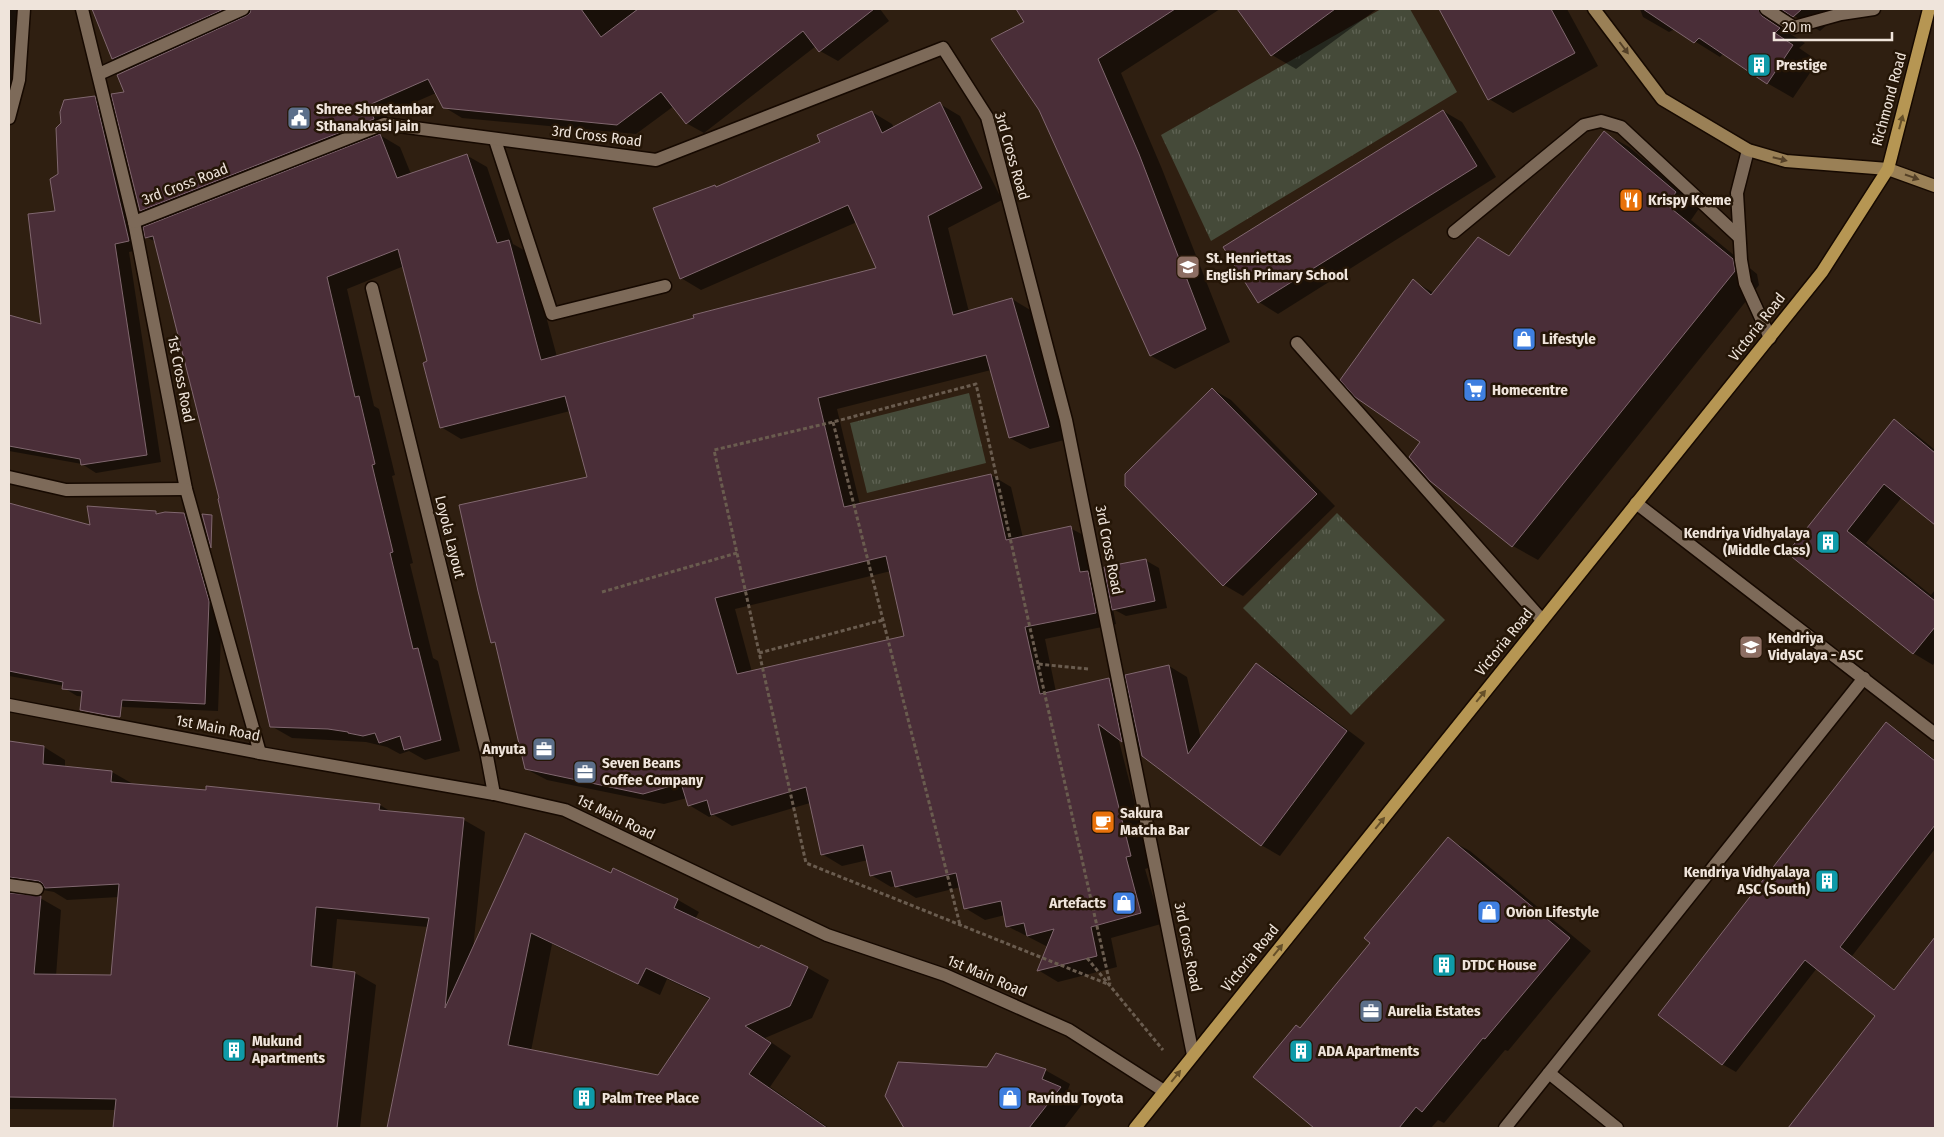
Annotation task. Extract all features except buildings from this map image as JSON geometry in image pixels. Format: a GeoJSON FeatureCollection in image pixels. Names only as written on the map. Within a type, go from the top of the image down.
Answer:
{"type":"FeatureCollection","features":[{"type":"Feature","properties":{"kind":"main road","name":"Richmond Road"},"geometry":{"type":"LineString","coordinates":[[1930,9],[1935,25]]}},
{"type":"Feature","properties":{"kind":"main road","name":"Richmond Road"},"geometry":{"type":"LineString","coordinates":[[1888,169],[1930,9]]}},
{"type":"Feature","properties":{"kind":"main road","name":"Victoria Road"},"geometry":{"type":"LineString","coordinates":[[1135,1128],[1822,272],[1888,169]]}},
{"type":"Feature","properties":{"kind":"street"},"geometry":{"type":"LineString","coordinates":[[9,118],[19,80],[24,9]]}},
{"type":"Feature","properties":{"kind":"street","name":"1st Cross Road"},"geometry":{"type":"LineString","coordinates":[[82,9],[134,222],[186,489],[260,753]]}},
{"type":"Feature","properties":{"kind":"street"},"geometry":{"type":"LineString","coordinates":[[99,74],[242,9]]}},
{"type":"Feature","properties":{"kind":"street"},"geometry":{"type":"LineString","coordinates":[[1594,9],[1662,99],[1748,150],[1786,161],[1888,169],[1935,186]]}},
{"type":"Feature","properties":{"kind":"street"},"geometry":{"type":"LineString","coordinates":[[1766,9],[1794,27],[1841,14],[1874,9]]}},
{"type":"Feature","properties":{"kind":"street","name":"3rd Cross Road"},"geometry":{"type":"LineString","coordinates":[[134,222],[384,124],[656,160],[943,48],[987,117],[1066,420],[1193,1055]]}},
{"type":"Feature","properties":{"kind":"street"},"geometry":{"type":"LineString","coordinates":[[1454,232],[1584,125],[1601,121],[1621,127],[1739,237]]}},
{"type":"Feature","properties":{"kind":"street"},"geometry":{"type":"LineString","coordinates":[[495,140],[552,314],[665,286]]}},
{"type":"Feature","properties":{"kind":"street"},"geometry":{"type":"LineString","coordinates":[[1748,150],[1737,193],[1739,237],[1745,283],[1770,338]]}},
{"type":"Feature","properties":{"kind":"street","name":"Loyola Layout"},"geometry":{"type":"LineString","coordinates":[[372,288],[486,751],[494,794]]}},
{"type":"Feature","properties":{"kind":"street"},"geometry":{"type":"LineString","coordinates":[[1297,343],[1542,620]]}},
{"type":"Feature","properties":{"kind":"street"},"geometry":{"type":"LineString","coordinates":[[9,476],[66,490],[186,489]]}},
{"type":"Feature","properties":{"kind":"street"},"geometry":{"type":"LineString","coordinates":[[1636,503],[1935,734]]}},
{"type":"Feature","properties":{"kind":"street"},"geometry":{"type":"LineString","coordinates":[[1505,1128],[1864,678]]}},
{"type":"Feature","properties":{"kind":"street","name":"1st Main Road"},"geometry":{"type":"LineString","coordinates":[[9,705],[260,753],[494,794],[566,810],[827,935],[944,975],[1069,1030],[1164,1091]]}},
{"type":"Feature","properties":{"kind":"street"},"geometry":{"type":"LineString","coordinates":[[9,885],[37,889]]}},
{"type":"Feature","properties":{"kind":"street"},"geometry":{"type":"LineString","coordinates":[[1549,1073],[1618,1128]]}},
{"type":"Feature","properties":{"kind":"path"},"geometry":{"type":"LineString","coordinates":[[976,384],[1110,985],[806,863],[714,450],[833,422],[976,384]]}},
{"type":"Feature","properties":{"kind":"path"},"geometry":{"type":"LineString","coordinates":[[833,422],[960,925]]}},
{"type":"Feature","properties":{"kind":"path"},"geometry":{"type":"LineString","coordinates":[[602,592],[737,553]]}},
{"type":"Feature","properties":{"kind":"path"},"geometry":{"type":"LineString","coordinates":[[759,653],[883,620]]}},
{"type":"Feature","properties":{"kind":"path"},"geometry":{"type":"LineString","coordinates":[[1038,664],[1116,672]]}},
{"type":"Feature","properties":{"kind":"path"},"geometry":{"type":"LineString","coordinates":[[1087,958],[1180,1072]]}},
{"type":"Feature","properties":{"kind":"green space"},"geometry":{"type":"Polygon","coordinates":[[[1381,9],[1410,9],[1457,92],[1211,241],[1161,135],[1381,9]]]}},
{"type":"Feature","properties":{"kind":"green space"},"geometry":{"type":"Polygon","coordinates":[[[969,393],[986,463],[867,493],[850,423],[969,393]]]}},
{"type":"Feature","properties":{"kind":"green space"},"geometry":{"type":"Polygon","coordinates":[[[1337,513],[1445,620],[1351,715],[1243,608],[1337,513]]]}},
{"type":"Feature","properties":{"kind":"place","name":"Prestige"},"geometry":{"type":"Point","coordinates":[1759,65]}},
{"type":"Feature","properties":{"kind":"place","name":"Shree Shwetambar Sthanakvasi Jain"},"geometry":{"type":"Point","coordinates":[299,118]}},
{"type":"Feature","properties":{"kind":"place","name":"Krispy Kreme"},"geometry":{"type":"Point","coordinates":[1631,200]}},
{"type":"Feature","properties":{"kind":"place","name":"St. Henriettas English Primary School"},"geometry":{"type":"Point","coordinates":[1188,267]}},
{"type":"Feature","properties":{"kind":"place","name":"Lifestyle"},"geometry":{"type":"Point","coordinates":[1524,339]}},
{"type":"Feature","properties":{"kind":"place","name":"Homecentre"},"geometry":{"type":"Point","coordinates":[1475,390]}},
{"type":"Feature","properties":{"kind":"place","name":"Kendriya Vidhyalaya (Middle Class)"},"geometry":{"type":"Point","coordinates":[1828,542]}},
{"type":"Feature","properties":{"kind":"place","name":"Kendriya Vidyalaya - ASC"},"geometry":{"type":"Point","coordinates":[1751,647]}},
{"type":"Feature","properties":{"kind":"place","name":"Anyuta"},"geometry":{"type":"Point","coordinates":[544,749]}},
{"type":"Feature","properties":{"kind":"place","name":"Seven Beans Coffee Company"},"geometry":{"type":"Point","coordinates":[585,772]}},
{"type":"Feature","properties":{"kind":"place","name":"Sakura Matcha Bar"},"geometry":{"type":"Point","coordinates":[1103,822]}},
{"type":"Feature","properties":{"kind":"place","name":"Kendriya Vidhyalaya ASC (South)"},"geometry":{"type":"Point","coordinates":[1827,881]}},
{"type":"Feature","properties":{"kind":"place","name":"Artefacts"},"geometry":{"type":"Point","coordinates":[1124,903]}},
{"type":"Feature","properties":{"kind":"place","name":"Ovion Lifestyle"},"geometry":{"type":"Point","coordinates":[1489,912]}},
{"type":"Feature","properties":{"kind":"place","name":"DTDC House"},"geometry":{"type":"Point","coordinates":[1444,965]}},
{"type":"Feature","properties":{"kind":"place","name":"Aurelia Estates"},"geometry":{"type":"Point","coordinates":[1371,1011]}},
{"type":"Feature","properties":{"kind":"place","name":"Mukund Apartments"},"geometry":{"type":"Point","coordinates":[234,1050]}},
{"type":"Feature","properties":{"kind":"place","name":"ADA Apartments"},"geometry":{"type":"Point","coordinates":[1301,1051]}},
{"type":"Feature","properties":{"kind":"place","name":"Palm Tree Place"},"geometry":{"type":"Point","coordinates":[584,1098]}},
{"type":"Feature","properties":{"kind":"place","name":"Ravindu Toyota"},"geometry":{"type":"Point","coordinates":[1010,1098]}}]}
